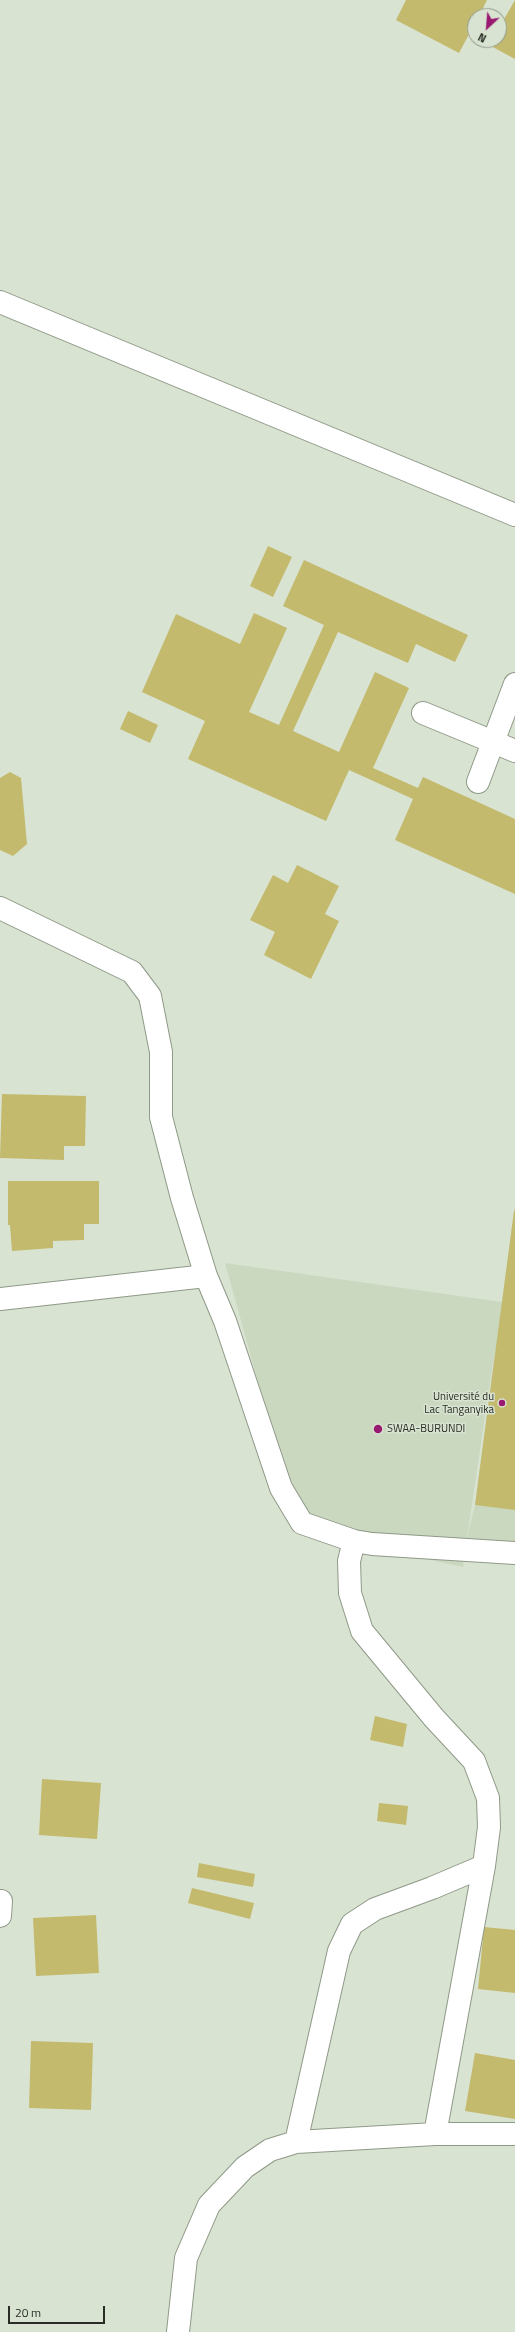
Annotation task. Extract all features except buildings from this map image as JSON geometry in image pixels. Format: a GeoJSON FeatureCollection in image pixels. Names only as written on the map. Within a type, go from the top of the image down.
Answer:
{"type":"FeatureCollection","features":[{"type":"Feature","properties":{"kind":"street"},"geometry":{"type":"LineString","coordinates":[[0,302],[515,515]]}},
{"type":"Feature","properties":{"kind":"street"},"geometry":{"type":"LineString","coordinates":[[478,782],[492,741],[515,684]]}},
{"type":"Feature","properties":{"kind":"street"},"geometry":{"type":"LineString","coordinates":[[423,714],[515,751]]}},
{"type":"Feature","properties":{"kind":"street"},"geometry":{"type":"LineString","coordinates":[[0,908],[132,972],[150,996],[161,1052],[161,1117],[182,1198],[206,1276],[225,1321],[281,1488],[302,1523],[354,1541],[387,1545],[515,1553]]}},
{"type":"Feature","properties":{"kind":"street"},"geometry":{"type":"LineString","coordinates":[[0,1299],[206,1276]]}},
{"type":"Feature","properties":{"kind":"street"},"geometry":{"type":"LineString","coordinates":[[354,1541],[349,1561],[350,1594],[362,1630],[434,1718],[474,1761],[488,1798],[489,1827],[484,1866],[435,2134]]}},
{"type":"Feature","properties":{"kind":"street"},"geometry":{"type":"LineString","coordinates":[[296,2142],[339,1951],[352,1924],[375,1909],[432,1888],[484,1866]]}},
{"type":"Feature","properties":{"kind":"street"},"geometry":{"type":"LineString","coordinates":[[178,2332],[186,2258],[209,2205],[245,2167],[270,2150],[296,2142],[435,2134],[515,2134]]}},
{"type":"Feature","properties":{"kind":"shaded area","name":"SWAA-BURUNDI"},"geometry":{"type":"Polygon","coordinates":[[[515,1204],[515,1557],[465,1552],[463,1567],[328,1538],[304,1506],[289,1476],[258,1382],[225,1263],[502,1302],[515,1204]],[[496,1342],[467,1538],[475,1505],[496,1342]]]}},
{"type":"Feature","properties":{"kind":"place","name":"Université du Lac Tanganyika"},"geometry":{"type":"Point","coordinates":[502,1403]}},
{"type":"Feature","properties":{"kind":"place","name":"SWAA-BURUNDI"},"geometry":{"type":"Point","coordinates":[378,1429]}}]}
